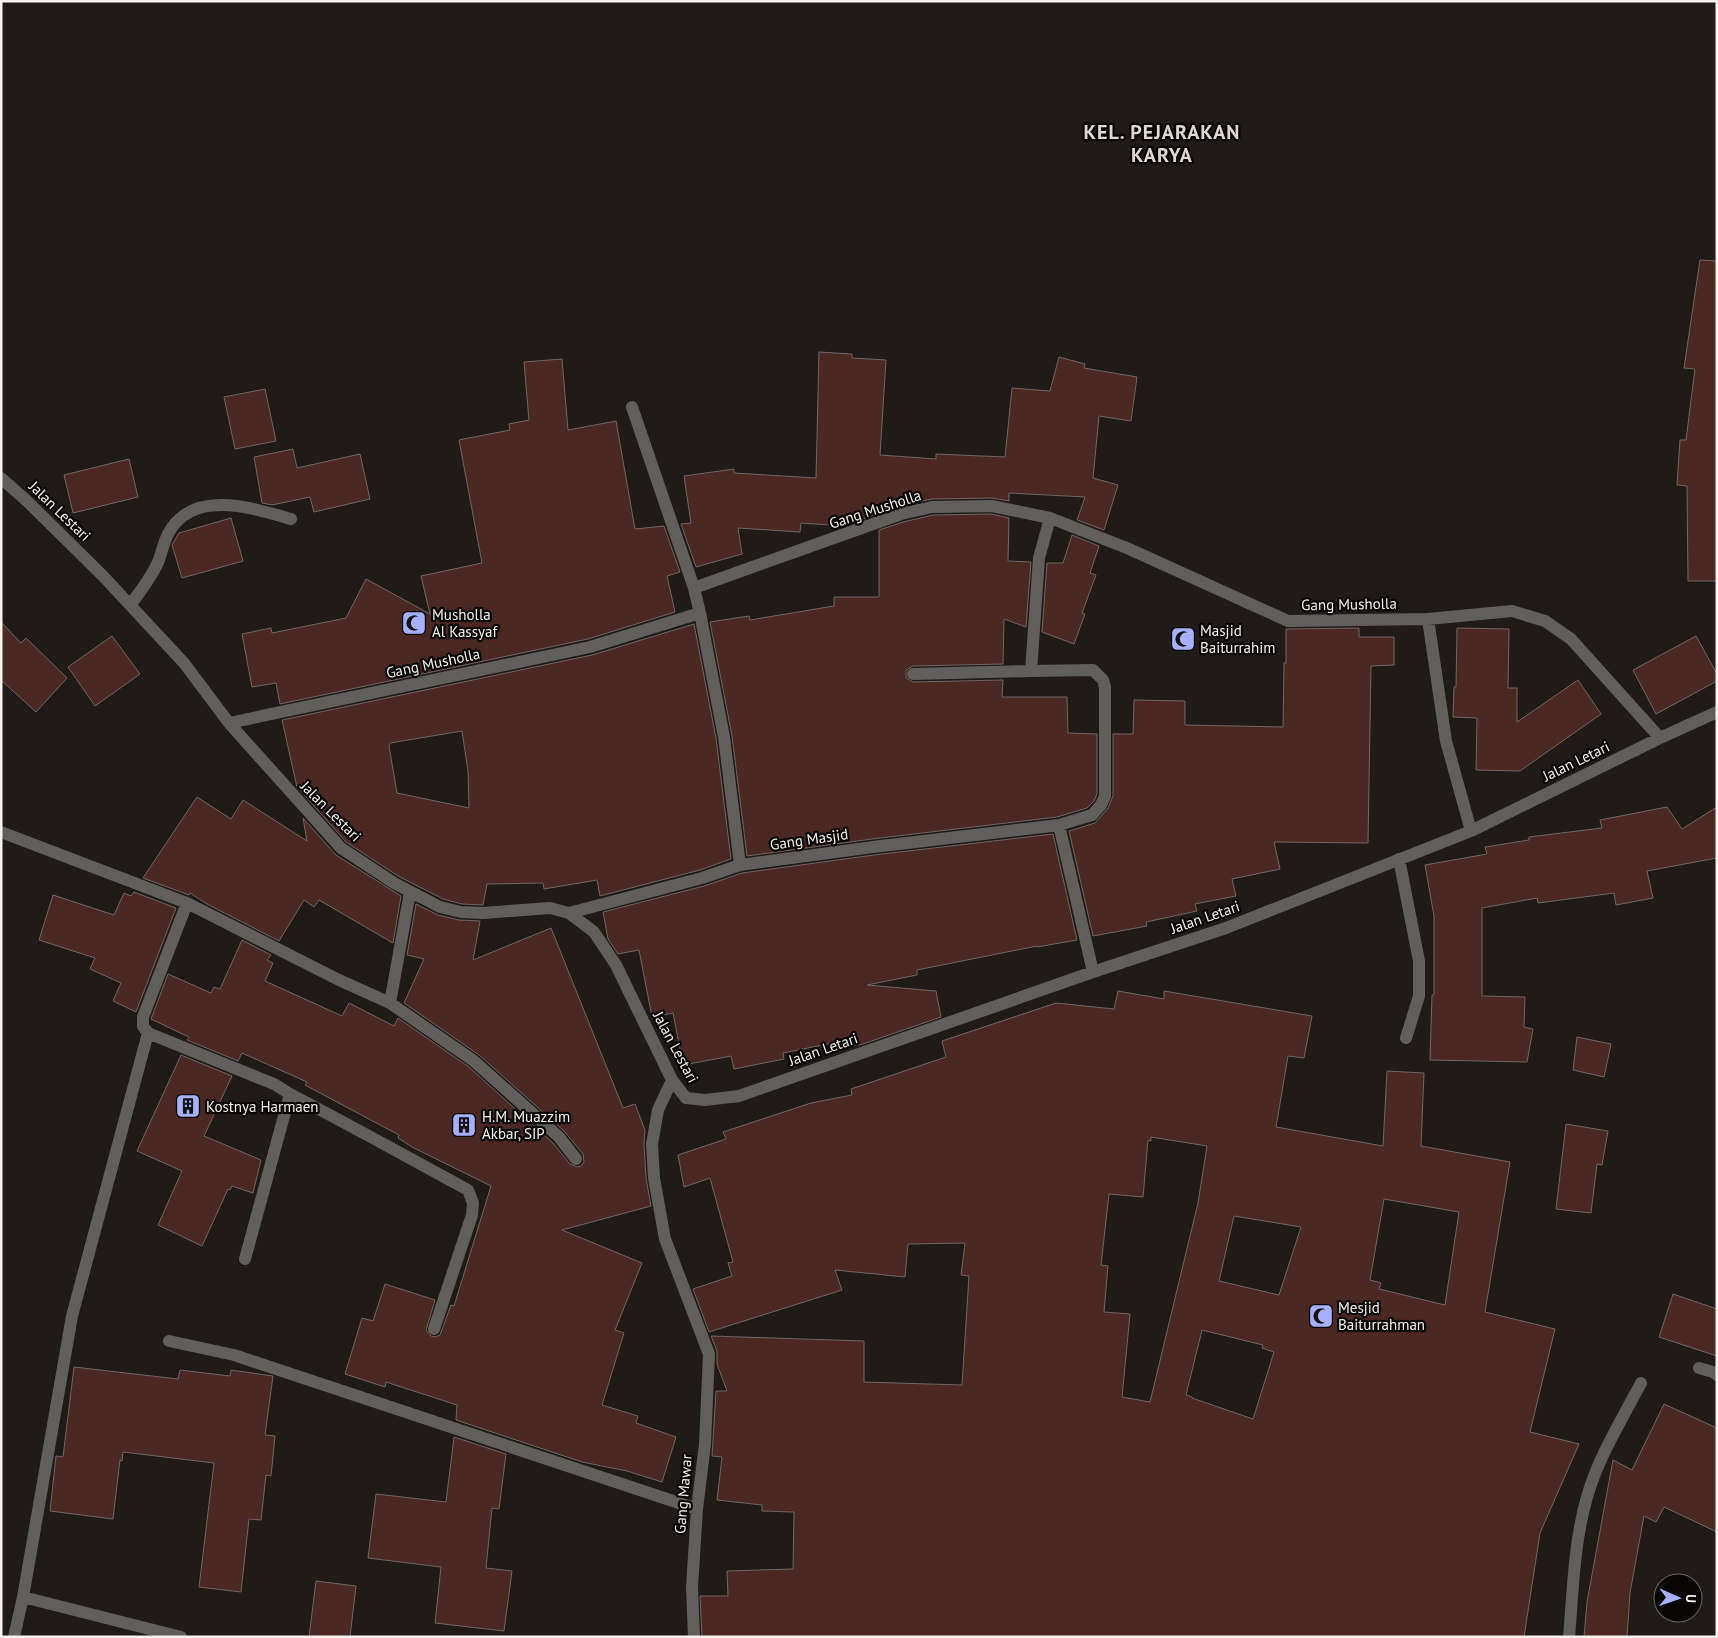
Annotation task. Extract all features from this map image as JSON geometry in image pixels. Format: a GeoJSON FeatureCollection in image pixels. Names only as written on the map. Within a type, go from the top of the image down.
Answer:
{"type":"FeatureCollection","features":[{"type":"Feature","properties":{"kind":"street"},"geometry":{"type":"LineString","coordinates":[[632,407],[694,588],[700,613],[724,737],[740,865]]}},
{"type":"Feature","properties":{"kind":"street","name":"Jalan Lestari"},"geometry":{"type":"LineString","coordinates":[[1,478],[40,514],[184,663],[229,723],[341,848],[410,892],[440,907],[461,912],[550,908],[569,913],[594,932],[616,964],[672,1080],[686,1098]]}},
{"type":"Feature","properties":{"kind":"street"},"geometry":{"type":"LineString","coordinates":[[130,605],[149,579],[168,533],[187,514],[202,507],[235,505],[266,511],[291,519]]}},
{"type":"Feature","properties":{"kind":"street","name":"Gang Musholla"},"geometry":{"type":"LineString","coordinates":[[694,588],[900,514],[932,507],[992,506],[1050,518],[1127,548],[1288,621],[1428,619],[1512,611],[1545,621],[1571,639],[1660,738]]}},
{"type":"Feature","properties":{"kind":"street"},"geometry":{"type":"LineString","coordinates":[[913,674],[1031,671],[1039,558],[1050,518]]}},
{"type":"Feature","properties":{"kind":"street","name":"Gang Musholla"},"geometry":{"type":"LineString","coordinates":[[229,723],[590,647],[700,613]]}},
{"type":"Feature","properties":{"kind":"street"},"geometry":{"type":"LineString","coordinates":[[1428,619],[1446,741],[1471,831]]}},
{"type":"Feature","properties":{"kind":"street","name":"Gang Masjid"},"geometry":{"type":"LineString","coordinates":[[569,913],[702,878],[740,865],[874,847],[1059,826],[1092,815],[1101,805],[1105,796],[1105,687],[1103,680],[1093,670],[1031,671]]}},
{"type":"Feature","properties":{"kind":"street","name":"Jalan Letari"},"geometry":{"type":"LineString","coordinates":[[686,1098],[705,1100],[739,1096],[1093,972],[1226,928],[1471,831],[1717,712]]}},
{"type":"Feature","properties":{"kind":"street"},"geometry":{"type":"LineString","coordinates":[[1059,826],[1093,972]]}},
{"type":"Feature","properties":{"kind":"street"},"geometry":{"type":"LineString","coordinates":[[1,832],[187,903],[339,980],[390,1003],[474,1061],[559,1137],[576,1159]]}},
{"type":"Feature","properties":{"kind":"street"},"geometry":{"type":"LineString","coordinates":[[1399,859],[1419,961],[1419,996],[1406,1038]]}},
{"type":"Feature","properties":{"kind":"street"},"geometry":{"type":"LineString","coordinates":[[390,1003],[410,892]]}},
{"type":"Feature","properties":{"kind":"street"},"geometry":{"type":"LineString","coordinates":[[187,903],[143,1017],[143,1026],[148,1033],[274,1084],[349,1124],[424,1168],[468,1190],[473,1204],[472,1215],[434,1329]]}},
{"type":"Feature","properties":{"kind":"street"},"geometry":{"type":"LineString","coordinates":[[14,1637],[23,1597],[72,1316],[148,1033]]}},
{"type":"Feature","properties":{"kind":"street","name":"Gang Mawar"},"geometry":{"type":"LineString","coordinates":[[672,1080],[658,1110],[652,1144],[654,1178],[665,1239],[709,1354],[704,1444],[692,1587],[694,1637]]}},
{"type":"Feature","properties":{"kind":"street"},"geometry":{"type":"LineString","coordinates":[[245,1259],[290,1094]]}},
{"type":"Feature","properties":{"kind":"street"},"geometry":{"type":"LineString","coordinates":[[169,1341],[234,1355],[698,1508]]}},
{"type":"Feature","properties":{"kind":"street"},"geometry":{"type":"LineString","coordinates":[[1699,1368],[1717,1375]]}},
{"type":"Feature","properties":{"kind":"street"},"geometry":{"type":"LineString","coordinates":[[1569,1637],[1576,1553],[1587,1496],[1609,1443],[1641,1383]]}},
{"type":"Feature","properties":{"kind":"street"},"geometry":{"type":"LineString","coordinates":[[23,1597],[181,1637]]}},
{"type":"Feature","properties":{"kind":"building"},"geometry":{"type":"Polygon","coordinates":[[[1700,260],[1717,261],[1717,581],[1688,581],[1687,486],[1677,485],[1680,440],[1686,440],[1695,369],[1684,368],[1700,260]]]}},
{"type":"Feature","properties":{"kind":"building"},"geometry":{"type":"Polygon","coordinates":[[[819,352],[852,354],[852,358],[886,360],[880,455],[936,459],[936,454],[1005,457],[1012,388],[1050,391],[1059,357],[1085,364],[1084,368],[1137,377],[1131,421],[1099,416],[1093,478],[1118,485],[1104,530],[1077,520],[1085,497],[1009,493],[1009,501],[992,498],[932,499],[898,506],[844,526],[801,523],[800,532],[738,528],[742,554],[696,567],[681,524],[691,523],[684,476],[734,469],[734,473],[816,478],[819,352]]]}},
{"type":"Feature","properties":{"kind":"building"},"geometry":{"type":"Polygon","coordinates":[[[562,359],[568,430],[616,421],[635,529],[664,526],[680,572],[667,576],[675,612],[588,639],[280,704],[276,683],[252,687],[242,634],[271,628],[272,633],[346,618],[366,579],[430,614],[421,576],[482,563],[459,440],[510,430],[509,424],[529,420],[524,362],[562,359]]]}},
{"type":"Feature","properties":{"kind":"building"},"geometry":{"type":"Polygon","coordinates":[[[265,389],[276,441],[235,449],[224,397],[265,389]]]}},
{"type":"Feature","properties":{"kind":"building"},"geometry":{"type":"Polygon","coordinates":[[[293,449],[297,468],[360,454],[370,499],[314,512],[310,497],[272,505],[262,503],[254,457],[293,449]]]}},
{"type":"Feature","properties":{"kind":"building"},"geometry":{"type":"Polygon","coordinates":[[[129,459],[138,497],[73,513],[64,475],[129,459]]]}},
{"type":"Feature","properties":{"kind":"building"},"geometry":{"type":"Polygon","coordinates":[[[991,514],[1009,518],[1008,561],[1031,562],[1026,627],[1004,619],[1003,664],[913,666],[906,670],[906,678],[913,682],[1003,680],[1002,697],[1067,697],[1068,733],[1097,734],[1097,794],[1094,801],[1087,808],[1057,817],[747,856],[732,736],[710,622],[749,616],[750,620],[834,606],[834,597],[879,597],[879,530],[933,515],[991,514]]]}},
{"type":"Feature","properties":{"kind":"building"},"geometry":{"type":"Polygon","coordinates":[[[231,518],[243,561],[182,578],[172,545],[179,533],[231,518]]]}},
{"type":"Feature","properties":{"kind":"building"},"geometry":{"type":"Polygon","coordinates":[[[1072,535],[1099,546],[1090,573],[1096,575],[1082,613],[1085,614],[1074,644],[1042,632],[1047,563],[1063,563],[1072,535]]]}},
{"type":"Feature","properties":{"kind":"building"},"geometry":{"type":"Polygon","coordinates":[[[1,622],[21,643],[26,638],[67,678],[36,712],[1,680],[1,622]]]}},
{"type":"Feature","properties":{"kind":"building"},"geometry":{"type":"Polygon","coordinates":[[[694,624],[716,738],[731,859],[700,870],[600,896],[597,880],[544,889],[543,883],[487,884],[483,905],[462,904],[443,899],[398,876],[346,842],[297,787],[282,720],[592,655],[694,624]],[[462,731],[390,743],[397,793],[469,808],[468,771],[462,731]]]}},
{"type":"Feature","properties":{"kind":"building"},"geometry":{"type":"Polygon","coordinates":[[[1359,628],[1359,637],[1394,637],[1394,665],[1371,666],[1368,843],[1274,842],[1280,869],[1232,879],[1236,896],[1195,904],[1197,911],[1146,922],[1147,926],[1093,936],[1069,831],[1095,823],[1108,808],[1113,796],[1113,734],[1133,734],[1134,700],[1185,701],[1185,725],[1283,727],[1286,629],[1359,628]]]}},
{"type":"Feature","properties":{"kind":"building"},"geometry":{"type":"Polygon","coordinates":[[[1457,628],[1509,629],[1508,688],[1517,688],[1517,722],[1578,680],[1601,714],[1520,771],[1476,770],[1477,718],[1453,717],[1454,687],[1456,687],[1457,628]]]}},
{"type":"Feature","properties":{"kind":"building"},"geometry":{"type":"Polygon","coordinates":[[[112,636],[140,674],[95,706],[68,667],[112,636]]]}},
{"type":"Feature","properties":{"kind":"building"},"geometry":{"type":"Polygon","coordinates":[[[1696,636],[1717,674],[1717,681],[1656,714],[1633,670],[1696,636]]]}},
{"type":"Feature","properties":{"kind":"building"},"geometry":{"type":"Polygon","coordinates":[[[197,797],[231,819],[243,800],[307,841],[303,818],[336,855],[401,896],[393,943],[319,900],[314,907],[304,900],[279,941],[207,904],[190,893],[189,895],[143,878],[197,797]]]}},
{"type":"Feature","properties":{"kind":"building"},"geometry":{"type":"Polygon","coordinates":[[[1667,807],[1682,829],[1717,807],[1717,858],[1647,871],[1653,898],[1616,905],[1614,893],[1538,903],[1537,898],[1482,908],[1482,996],[1525,997],[1524,1027],[1533,1029],[1527,1062],[1430,1060],[1432,995],[1434,995],[1434,916],[1425,865],[1487,854],[1485,847],[1529,840],[1529,837],[1602,828],[1600,820],[1667,807]]]}},
{"type":"Feature","properties":{"kind":"building"},"geometry":{"type":"Polygon","coordinates":[[[1053,834],[1077,940],[917,970],[917,975],[867,985],[936,991],[941,1017],[863,1044],[844,1048],[843,1041],[783,1053],[784,1059],[734,1069],[731,1056],[683,1065],[673,1013],[652,1017],[639,950],[618,954],[608,939],[603,912],[704,886],[742,873],[1053,834]]]}},
{"type":"Feature","properties":{"kind":"building"},"geometry":{"type":"Polygon","coordinates":[[[134,892],[176,908],[136,1012],[113,1001],[121,983],[90,969],[95,958],[39,940],[53,895],[114,915],[124,893],[131,896],[134,892]]]}},
{"type":"Feature","properties":{"kind":"building"},"geometry":{"type":"Polygon","coordinates":[[[416,904],[438,915],[459,920],[480,921],[473,960],[551,928],[623,1108],[635,1104],[645,1130],[646,1178],[651,1206],[562,1230],[642,1263],[615,1330],[624,1333],[602,1405],[638,1416],[636,1423],[676,1437],[662,1482],[627,1471],[582,1462],[456,1420],[457,1405],[386,1382],[385,1387],[345,1374],[362,1318],[373,1321],[385,1284],[435,1300],[426,1330],[431,1336],[440,1335],[451,1305],[454,1306],[491,1186],[412,1147],[398,1138],[399,1135],[305,1085],[307,1082],[242,1053],[238,1061],[187,1040],[189,1037],[151,1019],[168,974],[211,993],[214,987],[220,989],[242,940],[271,955],[267,960],[273,963],[265,981],[342,1016],[349,1003],[394,1026],[398,1018],[469,1067],[553,1143],[570,1164],[577,1167],[581,1166],[584,1162],[583,1154],[564,1131],[479,1055],[404,1003],[424,959],[407,955],[416,904]]]}},
{"type":"Feature","properties":{"kind":"building"},"geometry":{"type":"Polygon","coordinates":[[[1118,991],[1164,999],[1164,991],[1312,1016],[1304,1058],[1288,1056],[1276,1127],[1383,1146],[1387,1071],[1424,1073],[1421,1146],[1510,1162],[1485,1312],[1555,1329],[1530,1432],[1579,1444],[1540,1533],[1524,1637],[702,1637],[700,1596],[728,1596],[727,1571],[793,1569],[794,1512],[762,1511],[762,1505],[717,1500],[722,1457],[712,1456],[716,1391],[727,1391],[717,1364],[717,1351],[711,1336],[864,1341],[864,1382],[962,1385],[969,1276],[961,1275],[965,1243],[908,1244],[905,1277],[835,1270],[842,1290],[709,1332],[693,1289],[732,1276],[728,1263],[733,1262],[710,1178],[684,1187],[678,1155],[726,1139],[723,1132],[811,1103],[852,1095],[851,1089],[946,1057],[942,1041],[1056,1003],[1114,1009],[1118,991]],[[1151,1137],[1151,1141],[1148,1140],[1143,1197],[1109,1194],[1101,1265],[1108,1266],[1104,1312],[1130,1314],[1122,1397],[1150,1402],[1198,1203],[1207,1146],[1151,1137]],[[1384,1199],[1370,1280],[1381,1283],[1379,1289],[1445,1305],[1459,1212],[1384,1199]],[[1234,1216],[1219,1281],[1279,1295],[1301,1227],[1234,1216]],[[1202,1330],[1186,1395],[1253,1419],[1274,1352],[1262,1348],[1263,1345],[1202,1330]]]}},
{"type":"Feature","properties":{"kind":"building"},"geometry":{"type":"Polygon","coordinates":[[[1577,1037],[1611,1044],[1604,1077],[1573,1070],[1577,1037]]]}},
{"type":"Feature","properties":{"kind":"building","name":"Kostnya Harmaen"},"geometry":{"type":"Polygon","coordinates":[[[181,1055],[232,1076],[204,1136],[261,1160],[253,1193],[232,1186],[230,1190],[228,1189],[202,1246],[158,1225],[182,1171],[137,1151],[181,1055]]]}},
{"type":"Feature","properties":{"kind":"building"},"geometry":{"type":"Polygon","coordinates":[[[1566,1124],[1608,1131],[1602,1165],[1597,1164],[1591,1213],[1556,1209],[1566,1124]]]}},
{"type":"Feature","properties":{"kind":"building"},"geometry":{"type":"Polygon","coordinates":[[[1673,1294],[1717,1309],[1717,1356],[1659,1337],[1673,1294]]]}},
{"type":"Feature","properties":{"kind":"building"},"geometry":{"type":"Polygon","coordinates":[[[74,1367],[178,1379],[180,1370],[230,1376],[231,1370],[273,1376],[265,1435],[275,1436],[271,1476],[266,1475],[261,1520],[249,1519],[241,1592],[199,1587],[214,1463],[123,1452],[122,1461],[120,1460],[113,1519],[50,1511],[56,1456],[63,1457],[74,1367]]]}},
{"type":"Feature","properties":{"kind":"building"},"geometry":{"type":"Polygon","coordinates":[[[1664,1404],[1717,1428],[1717,1532],[1664,1507],[1656,1522],[1644,1516],[1630,1593],[1627,1637],[1584,1637],[1587,1602],[1613,1460],[1632,1470],[1664,1404]]]}},
{"type":"Feature","properties":{"kind":"building"},"geometry":{"type":"Polygon","coordinates":[[[454,1437],[506,1454],[499,1509],[492,1508],[486,1568],[512,1571],[504,1631],[435,1623],[441,1567],[368,1558],[376,1494],[446,1502],[454,1437]]]}},
{"type":"Feature","properties":{"kind":"building"},"geometry":{"type":"Polygon","coordinates":[[[316,1581],[356,1586],[350,1637],[309,1637],[316,1581]]]}},
{"type":"Feature","properties":{"kind":"place","name":"Musholla Al Kassyaf"},"geometry":{"type":"Point","coordinates":[414,623]}},
{"type":"Feature","properties":{"kind":"place","name":"Masjid Baiturrahim"},"geometry":{"type":"Point","coordinates":[1183,639]}},
{"type":"Feature","properties":{"kind":"place","name":"Kostnya Harmaen"},"geometry":{"type":"Point","coordinates":[188,1106]}},
{"type":"Feature","properties":{"kind":"place","name":"H.M. Muazzim Akbar, SIP"},"geometry":{"type":"Point","coordinates":[464,1125]}},
{"type":"Feature","properties":{"kind":"place","name":"Mesjid Baiturrahman"},"geometry":{"type":"Point","coordinates":[1321,1316]}},
{"type":"Feature","properties":{"kind":"district","name":"KEL. PEJARAKAN KARYA"},"geometry":{"type":"Point","coordinates":[1162,144]}}]}
